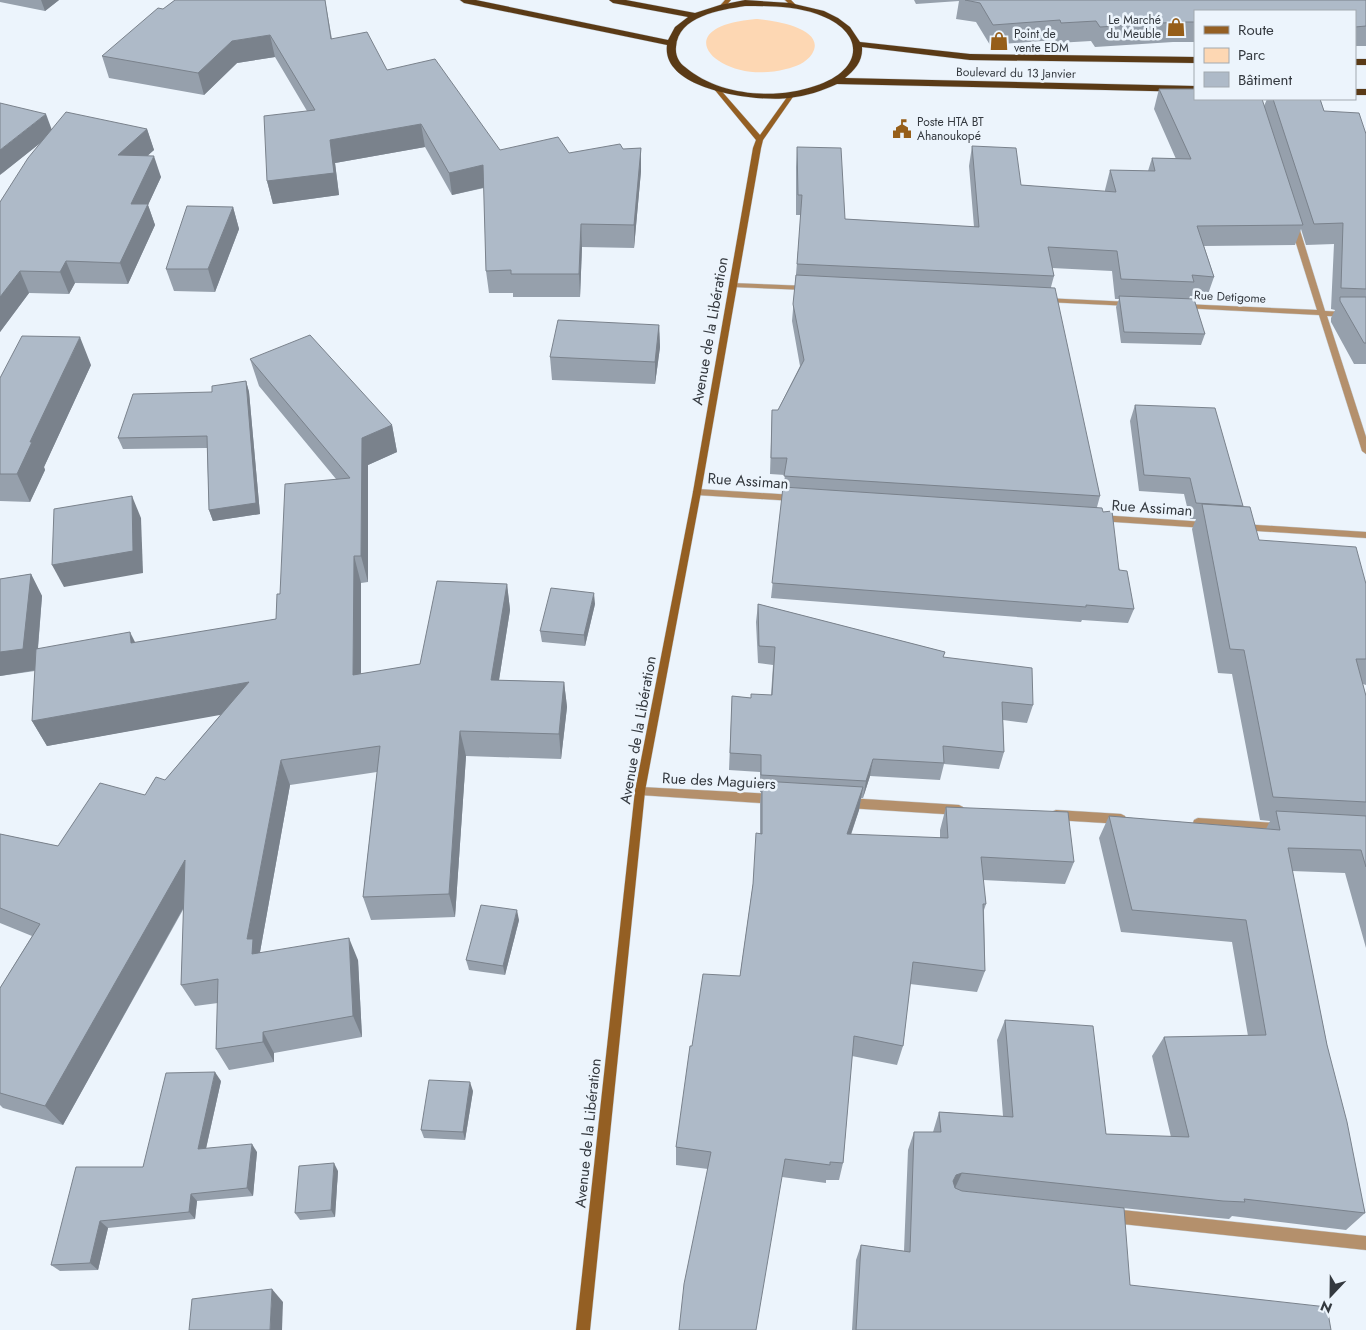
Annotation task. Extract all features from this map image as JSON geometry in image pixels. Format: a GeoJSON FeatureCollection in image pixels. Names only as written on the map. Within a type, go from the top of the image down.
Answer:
{"type":"FeatureCollection","features":[{"type":"Feature","properties":{"kind":"highway"},"geometry":{"type":"LineString","coordinates":[[464,0],[671,43]]}},
{"type":"Feature","properties":{"kind":"highway"},"geometry":{"type":"LineString","coordinates":[[612,0],[696,16]]}},
{"type":"Feature","properties":{"kind":"highway"},"geometry":{"type":"LineString","coordinates":[[725,3],[791,3],[816,11],[844,26],[857,44],[858,57],[850,70],[837,80],[817,89],[792,94],[766,96],[740,94],[716,88],[695,79],[680,68],[672,56],[671,43],[679,28],[696,16],[725,3]]}},
{"type":"Feature","properties":{"kind":"highway","name":"Boulevard du 13 Janvier"},"geometry":{"type":"LineString","coordinates":[[857,44],[970,57],[1194,60]]}},
{"type":"Feature","properties":{"kind":"highway","name":"Boulevard du 13 Janvier"},"geometry":{"type":"LineString","coordinates":[[837,80],[1194,89]]}},
{"type":"Feature","properties":{"kind":"main road"},"geometry":{"type":"LineString","coordinates":[[716,88],[760,140],[792,94]]}},
{"type":"Feature","properties":{"kind":"main road","name":"Avenue de la Libération"},"geometry":{"type":"LineString","coordinates":[[583,1330],[640,791],[697,492],[760,140]]}},
{"type":"Feature","properties":{"kind":"street"},"geometry":{"type":"LineString","coordinates":[[1292,220],[1366,451]]}},
{"type":"Feature","properties":{"kind":"street"},"geometry":{"type":"LineString","coordinates":[[733,285],[813,289]]}},
{"type":"Feature","properties":{"kind":"street"},"geometry":{"type":"LineString","coordinates":[[1032,299],[1142,304]]}},
{"type":"Feature","properties":{"kind":"street","name":"Rue Detigome"},"geometry":{"type":"LineString","coordinates":[[1172,306],[1366,315]]}},
{"type":"Feature","properties":{"kind":"street","name":"Rue Assiman"},"geometry":{"type":"LineString","coordinates":[[697,492],[806,499]]}},
{"type":"Feature","properties":{"kind":"street","name":"Rue Assiman"},"geometry":{"type":"LineString","coordinates":[[1091,518],[1366,536]]}},
{"type":"Feature","properties":{"kind":"street","name":"Rue des Maguiers"},"geometry":{"type":"LineString","coordinates":[[640,791],[790,800]]}},
{"type":"Feature","properties":{"kind":"street"},"geometry":{"type":"LineString","coordinates":[[839,803],[968,810]]}},
{"type":"Feature","properties":{"kind":"street"},"geometry":{"type":"LineString","coordinates":[[1048,815],[1137,820]]}},
{"type":"Feature","properties":{"kind":"street"},"geometry":{"type":"LineString","coordinates":[[1187,823],[1286,828]]}},
{"type":"Feature","properties":{"kind":"street"},"geometry":{"type":"LineString","coordinates":[[1101,1215],[1366,1243]]}},
{"type":"Feature","properties":{"kind":"green space"},"geometry":{"type":"Polygon","coordinates":[[[756,19],[785,24],[805,32],[812,38],[815,45],[812,54],[804,62],[793,67],[762,72],[740,70],[723,63],[711,54],[706,43],[711,33],[727,24],[756,19]]]}},
{"type":"Feature","properties":{"kind":"building"},"geometry":{"type":"Polygon","coordinates":[[[175,0],[325,0],[331,39],[367,32],[387,70],[435,59],[500,150],[558,137],[569,153],[620,144],[623,149],[641,148],[634,225],[581,224],[579,274],[511,274],[511,270],[486,271],[483,165],[449,173],[421,124],[330,140],[334,173],[267,181],[264,116],[315,110],[270,35],[232,41],[198,73],[102,56],[158,8],[163,9],[175,0]]]}},
{"type":"Feature","properties":{"kind":"building"},"geometry":{"type":"Polygon","coordinates":[[[965,0],[1366,0],[1366,26],[1356,27],[1356,10],[1194,10],[1194,22],[1100,27],[1096,21],[1061,23],[1060,20],[993,25],[980,3],[965,0]]]}},
{"type":"Feature","properties":{"kind":"building"},"geometry":{"type":"Polygon","coordinates":[[[1159,89],[1194,89],[1194,100],[1262,100],[1303,225],[1197,226],[1214,277],[1192,275],[1194,282],[1121,279],[1117,251],[1048,247],[1054,276],[797,264],[802,195],[798,195],[797,147],[841,148],[845,219],[979,227],[972,146],[1016,148],[1021,185],[1116,192],[1110,170],[1155,171],[1152,158],[1191,159],[1159,89]]]}},
{"type":"Feature","properties":{"kind":"building"},"geometry":{"type":"Polygon","coordinates":[[[1273,100],[1320,100],[1324,111],[1359,113],[1366,134],[1366,289],[1341,288],[1343,223],[1314,224],[1273,100]]]}},
{"type":"Feature","properties":{"kind":"building"},"geometry":{"type":"Polygon","coordinates":[[[0,103],[46,114],[0,150],[0,103]]]}},
{"type":"Feature","properties":{"kind":"building"},"geometry":{"type":"Polygon","coordinates":[[[66,112],[147,129],[118,155],[154,156],[131,204],[148,204],[120,263],[66,261],[60,272],[20,271],[0,297],[0,202],[28,158],[66,112]]]}},
{"type":"Feature","properties":{"kind":"building"},"geometry":{"type":"Polygon","coordinates":[[[187,206],[233,207],[208,269],[166,269],[187,206]]]}},
{"type":"Feature","properties":{"kind":"building"},"geometry":{"type":"Polygon","coordinates":[[[796,275],[1055,288],[1100,496],[784,476],[787,458],[771,458],[772,410],[778,410],[804,360],[793,304],[796,275]]]}},
{"type":"Feature","properties":{"kind":"building"},"geometry":{"type":"Polygon","coordinates":[[[1119,296],[1194,299],[1205,334],[1124,332],[1119,296]]]}},
{"type":"Feature","properties":{"kind":"building"},"geometry":{"type":"Polygon","coordinates":[[[1340,297],[1366,297],[1366,343],[1364,343],[1340,301],[1340,297]]]}},
{"type":"Feature","properties":{"kind":"building"},"geometry":{"type":"Polygon","coordinates":[[[558,320],[659,325],[655,362],[550,357],[558,320]]]}},
{"type":"Feature","properties":{"kind":"building"},"geometry":{"type":"Polygon","coordinates":[[[310,335],[392,425],[362,438],[361,556],[354,556],[353,675],[420,664],[437,581],[507,584],[491,680],[564,682],[559,734],[460,731],[449,894],[363,897],[380,746],[281,760],[247,939],[253,939],[252,954],[349,938],[353,1016],[263,1032],[263,1042],[216,1049],[218,979],[181,985],[185,860],[45,1106],[0,1093],[0,988],[40,924],[0,908],[0,834],[58,846],[100,783],[145,795],[156,777],[165,780],[249,682],[32,721],[36,649],[130,632],[131,643],[276,619],[277,594],[280,594],[285,484],[350,478],[250,359],[310,335]]]}},
{"type":"Feature","properties":{"kind":"building"},"geometry":{"type":"Polygon","coordinates":[[[22,336],[80,337],[30,442],[32,442],[17,474],[0,474],[0,378],[22,336]]]}},
{"type":"Feature","properties":{"kind":"building"},"geometry":{"type":"Polygon","coordinates":[[[246,381],[256,503],[209,510],[207,436],[118,438],[133,394],[212,392],[212,386],[246,381]]]}},
{"type":"Feature","properties":{"kind":"building"},"geometry":{"type":"Polygon","coordinates":[[[1135,405],[1215,408],[1243,506],[1196,503],[1190,478],[1144,475],[1135,405]]]}},
{"type":"Feature","properties":{"kind":"building"},"geometry":{"type":"Polygon","coordinates":[[[783,487],[1102,508],[1103,512],[1112,511],[1119,570],[1127,571],[1134,609],[772,583],[783,487]]]}},
{"type":"Feature","properties":{"kind":"building"},"geometry":{"type":"Polygon","coordinates":[[[132,496],[133,551],[52,565],[54,509],[132,496]]]}},
{"type":"Feature","properties":{"kind":"building"},"geometry":{"type":"Polygon","coordinates":[[[1202,504],[1250,507],[1259,540],[1356,547],[1366,584],[1366,659],[1356,659],[1366,696],[1366,802],[1273,797],[1244,650],[1230,649],[1202,504]]]}},
{"type":"Feature","properties":{"kind":"building"},"geometry":{"type":"Polygon","coordinates":[[[31,574],[23,649],[0,652],[0,579],[31,574]]]}},
{"type":"Feature","properties":{"kind":"building"},"geometry":{"type":"Polygon","coordinates":[[[551,588],[594,593],[584,635],[540,631],[551,588]]]}},
{"type":"Feature","properties":{"kind":"building"},"geometry":{"type":"Polygon","coordinates":[[[758,604],[945,652],[943,657],[1032,668],[1033,705],[1002,702],[1004,752],[943,746],[944,763],[873,759],[866,781],[761,775],[761,755],[730,753],[732,696],[751,698],[751,694],[772,695],[775,647],[759,646],[758,604]]]}},
{"type":"Feature","properties":{"kind":"building"},"geometry":{"type":"Polygon","coordinates":[[[762,781],[863,787],[847,834],[948,838],[946,807],[1068,812],[1074,862],[981,857],[986,904],[983,904],[985,971],[913,962],[903,1046],[854,1036],[843,1163],[830,1162],[830,1165],[785,1159],[756,1330],[679,1330],[684,1284],[711,1152],[676,1147],[690,1046],[692,1046],[703,974],[740,976],[753,884],[756,833],[762,834],[762,781]]]}},
{"type":"Feature","properties":{"kind":"building"},"geometry":{"type":"Polygon","coordinates":[[[1276,811],[1366,816],[1366,867],[1361,850],[1288,848],[1327,1045],[1347,1122],[1365,1213],[1244,1199],[1245,1202],[1223,1201],[962,1173],[956,1175],[953,1181],[955,1188],[962,1191],[1124,1208],[1130,1285],[1327,1307],[1331,1330],[856,1330],[861,1245],[910,1252],[914,1132],[941,1132],[939,1112],[1013,1117],[1005,1020],[1093,1026],[1106,1134],[1189,1137],[1164,1037],[1266,1035],[1246,920],[1132,910],[1109,816],[1280,830],[1276,811]]]}},
{"type":"Feature","properties":{"kind":"building"},"geometry":{"type":"Polygon","coordinates":[[[481,905],[517,910],[503,966],[466,960],[481,905]]]}},
{"type":"Feature","properties":{"kind":"building"},"geometry":{"type":"Polygon","coordinates":[[[215,1072],[198,1149],[252,1144],[247,1188],[191,1194],[189,1212],[100,1221],[90,1263],[51,1265],[76,1167],[143,1167],[166,1073],[215,1072]]]}},
{"type":"Feature","properties":{"kind":"building"},"geometry":{"type":"Polygon","coordinates":[[[429,1080],[470,1082],[463,1132],[421,1130],[429,1080]]]}},
{"type":"Feature","properties":{"kind":"building"},"geometry":{"type":"Polygon","coordinates":[[[334,1163],[331,1210],[295,1213],[299,1166],[334,1163]]]}},
{"type":"Feature","properties":{"kind":"building"},"geometry":{"type":"Polygon","coordinates":[[[272,1289],[270,1330],[189,1330],[192,1299],[272,1289]]]}},
{"type":"Feature","properties":{"kind":"place","name":"Le Marché du Meuble"},"geometry":{"type":"Point","coordinates":[1176,27]}},
{"type":"Feature","properties":{"kind":"place","name":"Point de vente EDM"},"geometry":{"type":"Point","coordinates":[999,41]}},
{"type":"Feature","properties":{"kind":"place","name":"Poste HTA BT Ahanoukopé"},"geometry":{"type":"Point","coordinates":[902,129]}}]}
